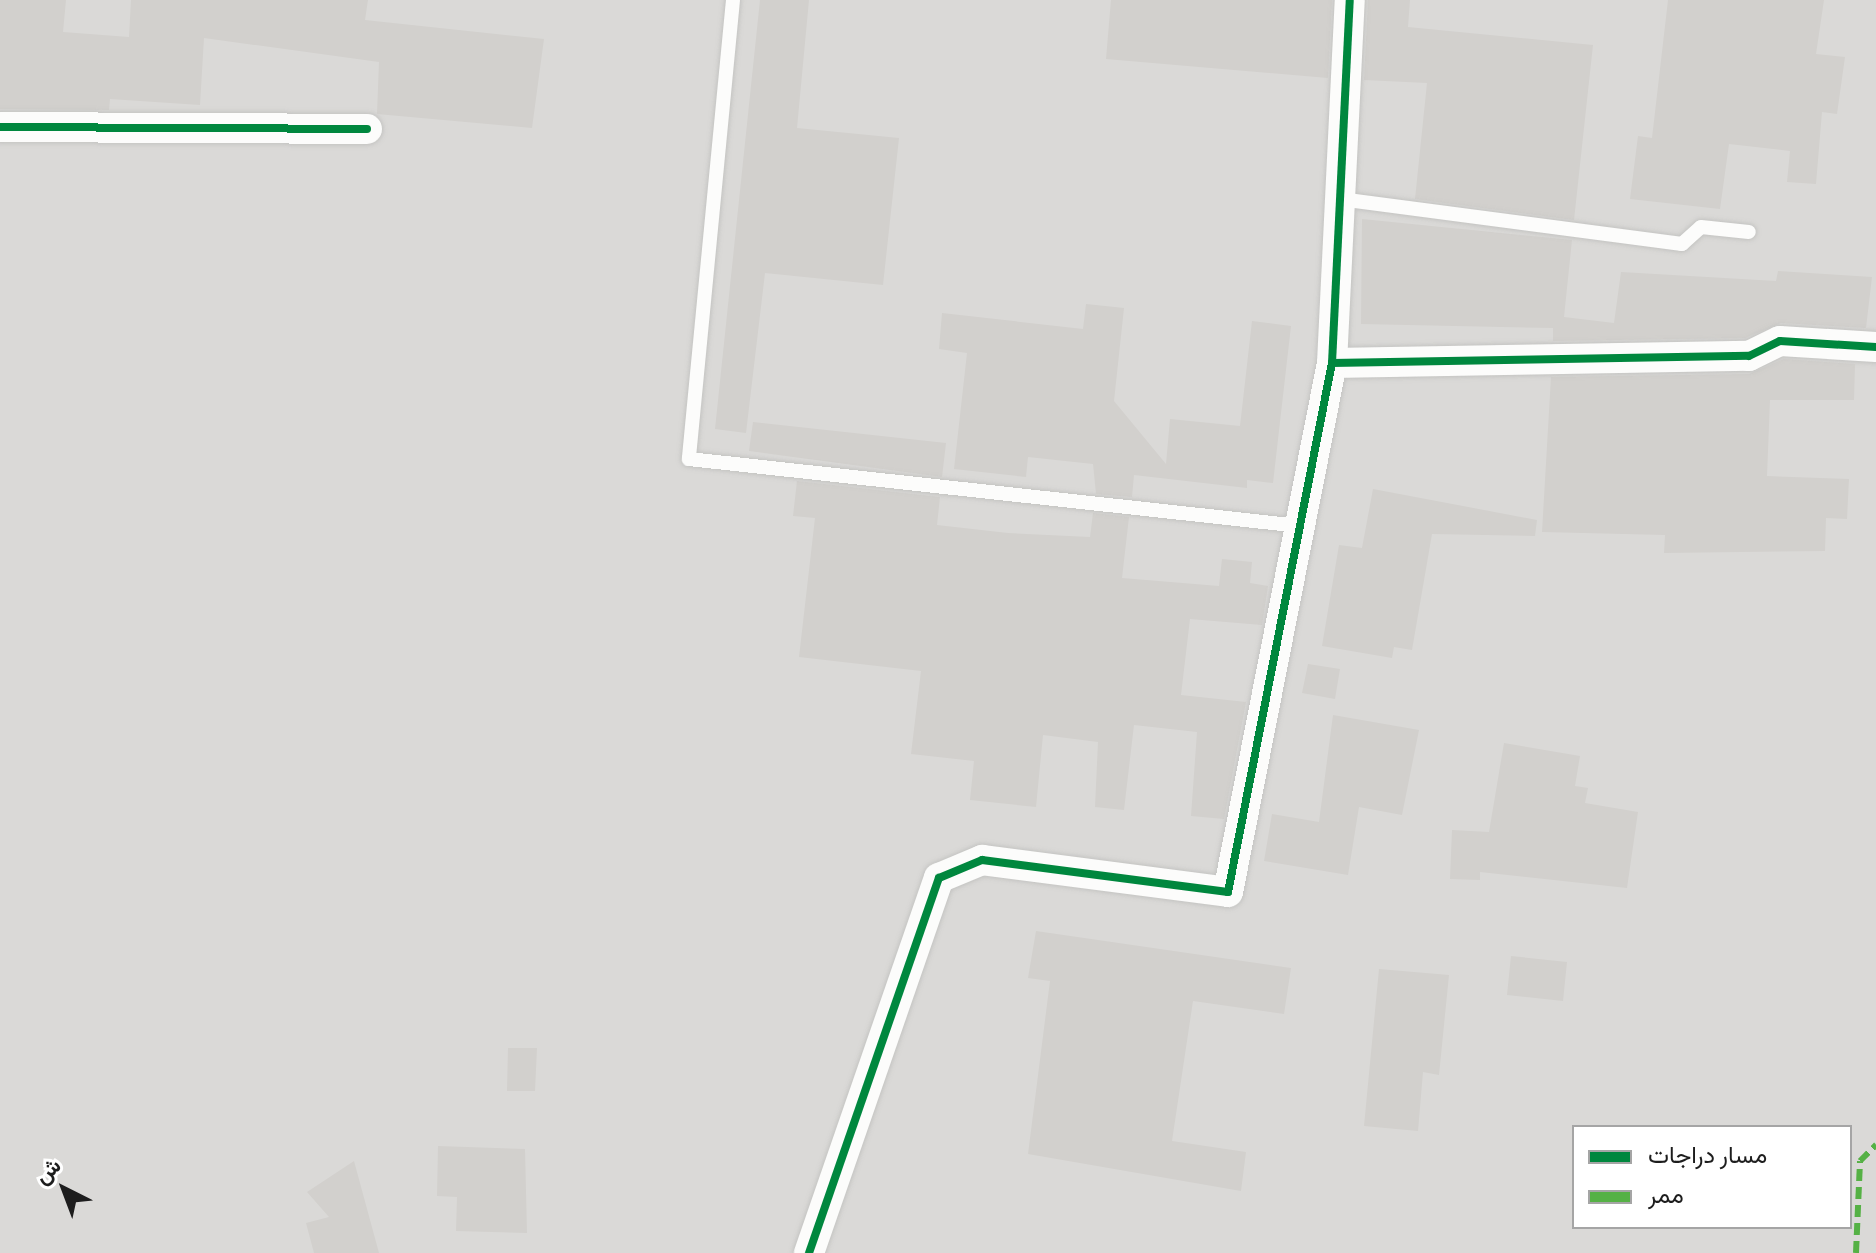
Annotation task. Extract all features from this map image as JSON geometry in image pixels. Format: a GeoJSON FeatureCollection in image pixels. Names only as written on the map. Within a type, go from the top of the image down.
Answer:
{"type":"FeatureCollection","features":[{"type":"Feature","properties":{"kind":"street"},"geometry":{"type":"LineString","coordinates":[[809,1253],[939,878],[982,860],[1228,892],[1332,363],[1350,0]]}},
{"type":"Feature","properties":{"kind":"street"},"geometry":{"type":"LineString","coordinates":[[0,127],[367,129]]}},
{"type":"Feature","properties":{"kind":"street"},"geometry":{"type":"LineString","coordinates":[[1332,363],[1749,356],[1780,341],[1876,347]]}},
{"type":"Feature","properties":{"kind":"lane"},"geometry":{"type":"LineString","coordinates":[[733,0],[689,459],[1300,526]]}},
{"type":"Feature","properties":{"kind":"lane"},"geometry":{"type":"LineString","coordinates":[[1339,199],[1682,244],[1701,227],[1749,232]]}},
{"type":"Feature","properties":{"kind":"shaded area"},"geometry":{"type":"Polygon","coordinates":[[[0,0],[1876,0],[1876,1253],[0,1253],[0,0]]]}},
{"type":"Feature","properties":{"kind":"building"},"geometry":{"type":"Polygon","coordinates":[[[0,0],[66,0],[63,32],[129,37],[131,0],[368,0],[365,20],[544,39],[532,128],[377,114],[379,62],[204,38],[200,105],[110,99],[109,110],[0,109],[0,0]]]}},
{"type":"Feature","properties":{"kind":"building"},"geometry":{"type":"Polygon","coordinates":[[[760,0],[809,0],[797,128],[899,138],[883,285],[765,273],[746,433],[715,429],[760,0]]]}},
{"type":"Feature","properties":{"kind":"building"},"geometry":{"type":"Polygon","coordinates":[[[1111,0],[1332,0],[1328,78],[1106,59],[1111,0]]]}},
{"type":"Feature","properties":{"kind":"building"},"geometry":{"type":"Polygon","coordinates":[[[1368,0],[1410,0],[1408,27],[1593,45],[1574,220],[1415,199],[1427,83],[1364,80],[1368,0]]]}},
{"type":"Feature","properties":{"kind":"building"},"geometry":{"type":"Polygon","coordinates":[[[1668,0],[1824,0],[1816,54],[1845,57],[1837,114],[1822,112],[1816,184],[1787,182],[1790,151],[1729,144],[1720,209],[1630,199],[1638,136],[1652,138],[1668,0]]]}},
{"type":"Feature","properties":{"kind":"building"},"geometry":{"type":"Polygon","coordinates":[[[1362,219],[1572,240],[1564,317],[1614,323],[1621,272],[1776,281],[1778,271],[1872,277],[1866,328],[1781,323],[1745,338],[1553,341],[1553,328],[1361,324],[1362,219]]]}},
{"type":"Feature","properties":{"kind":"building"},"geometry":{"type":"Polygon","coordinates":[[[1086,304],[1124,308],[1114,401],[1166,464],[1170,419],[1240,426],[1252,321],[1291,326],[1273,483],[1247,480],[1247,488],[1134,475],[1132,497],[1096,494],[1093,464],[1028,457],[1026,477],[954,469],[967,353],[939,349],[942,313],[1083,329],[1086,304]]]}},
{"type":"Feature","properties":{"kind":"building"},"geometry":{"type":"Polygon","coordinates":[[[1784,359],[1855,364],[1854,400],[1770,400],[1767,476],[1849,479],[1847,519],[1826,518],[1825,551],[1664,553],[1665,535],[1542,532],[1551,377],[1749,374],[1784,359]]]}},
{"type":"Feature","properties":{"kind":"building"},"geometry":{"type":"Polygon","coordinates":[[[753,422],[946,443],[942,477],[749,451],[753,422]]]}},
{"type":"Feature","properties":{"kind":"building"},"geometry":{"type":"Polygon","coordinates":[[[797,481],[940,497],[937,525],[1008,533],[1090,537],[1093,513],[1129,517],[1122,578],[1219,586],[1222,559],[1252,562],[1250,583],[1268,586],[1262,625],[1190,619],[1181,695],[1246,702],[1224,819],[1191,816],[1197,732],[1134,725],[1124,810],[1095,807],[1098,742],[1043,735],[1036,807],[970,800],[974,761],[911,754],[921,671],[799,657],[815,518],[793,516],[797,481]]]}},
{"type":"Feature","properties":{"kind":"building"},"geometry":{"type":"Polygon","coordinates":[[[1373,489],[1537,520],[1535,536],[1432,534],[1412,650],[1394,647],[1392,658],[1322,646],[1339,545],[1362,548],[1373,489]]]}},
{"type":"Feature","properties":{"kind":"building"},"geometry":{"type":"Polygon","coordinates":[[[1308,664],[1340,669],[1335,699],[1302,693],[1308,664]]]}},
{"type":"Feature","properties":{"kind":"building"},"geometry":{"type":"Polygon","coordinates":[[[1333,715],[1419,730],[1402,815],[1359,807],[1348,875],[1264,861],[1272,814],[1319,822],[1333,715]]]}},
{"type":"Feature","properties":{"kind":"building"},"geometry":{"type":"Polygon","coordinates":[[[1504,743],[1580,756],[1575,786],[1588,788],[1585,803],[1638,812],[1627,888],[1480,872],[1480,880],[1450,879],[1452,830],[1489,832],[1504,743]]]}},
{"type":"Feature","properties":{"kind":"building"},"geometry":{"type":"Polygon","coordinates":[[[1036,931],[1291,968],[1284,1014],[1193,1001],[1172,1141],[1246,1152],[1241,1191],[1028,1154],[1050,981],[1028,978],[1036,931]]]}},
{"type":"Feature","properties":{"kind":"building"},"geometry":{"type":"Polygon","coordinates":[[[1511,956],[1567,962],[1563,1001],[1507,995],[1511,956]]]}},
{"type":"Feature","properties":{"kind":"building"},"geometry":{"type":"Polygon","coordinates":[[[1379,969],[1449,975],[1439,1075],[1423,1072],[1418,1131],[1364,1126],[1379,969]]]}},
{"type":"Feature","properties":{"kind":"building"},"geometry":{"type":"Polygon","coordinates":[[[508,1048],[537,1048],[535,1091],[507,1091],[508,1048]]]}},
{"type":"Feature","properties":{"kind":"building"},"geometry":{"type":"Polygon","coordinates":[[[438,1146],[525,1149],[527,1233],[456,1231],[457,1197],[437,1196],[438,1146]]]}},
{"type":"Feature","properties":{"kind":"building"},"geometry":{"type":"Polygon","coordinates":[[[354,1161],[379,1253],[314,1253],[306,1223],[329,1217],[307,1192],[354,1161]]]}},
{"type":"Feature","properties":{"kind":"marked path"},"geometry":{"type":"LineString","coordinates":[[1856,1253],[1860,1161],[1876,1145]]}},
{"type":"Feature","properties":{"kind":"cycle path"},"geometry":{"type":"LineString","coordinates":[[809,1253],[939,878],[982,860],[1228,892],[1332,363],[1350,0]]}},
{"type":"Feature","properties":{"kind":"cycle path"},"geometry":{"type":"LineString","coordinates":[[0,127],[367,129]]}},
{"type":"Feature","properties":{"kind":"cycle path"},"geometry":{"type":"LineString","coordinates":[[1332,363],[1749,356],[1780,341],[1876,347]]}}]}
